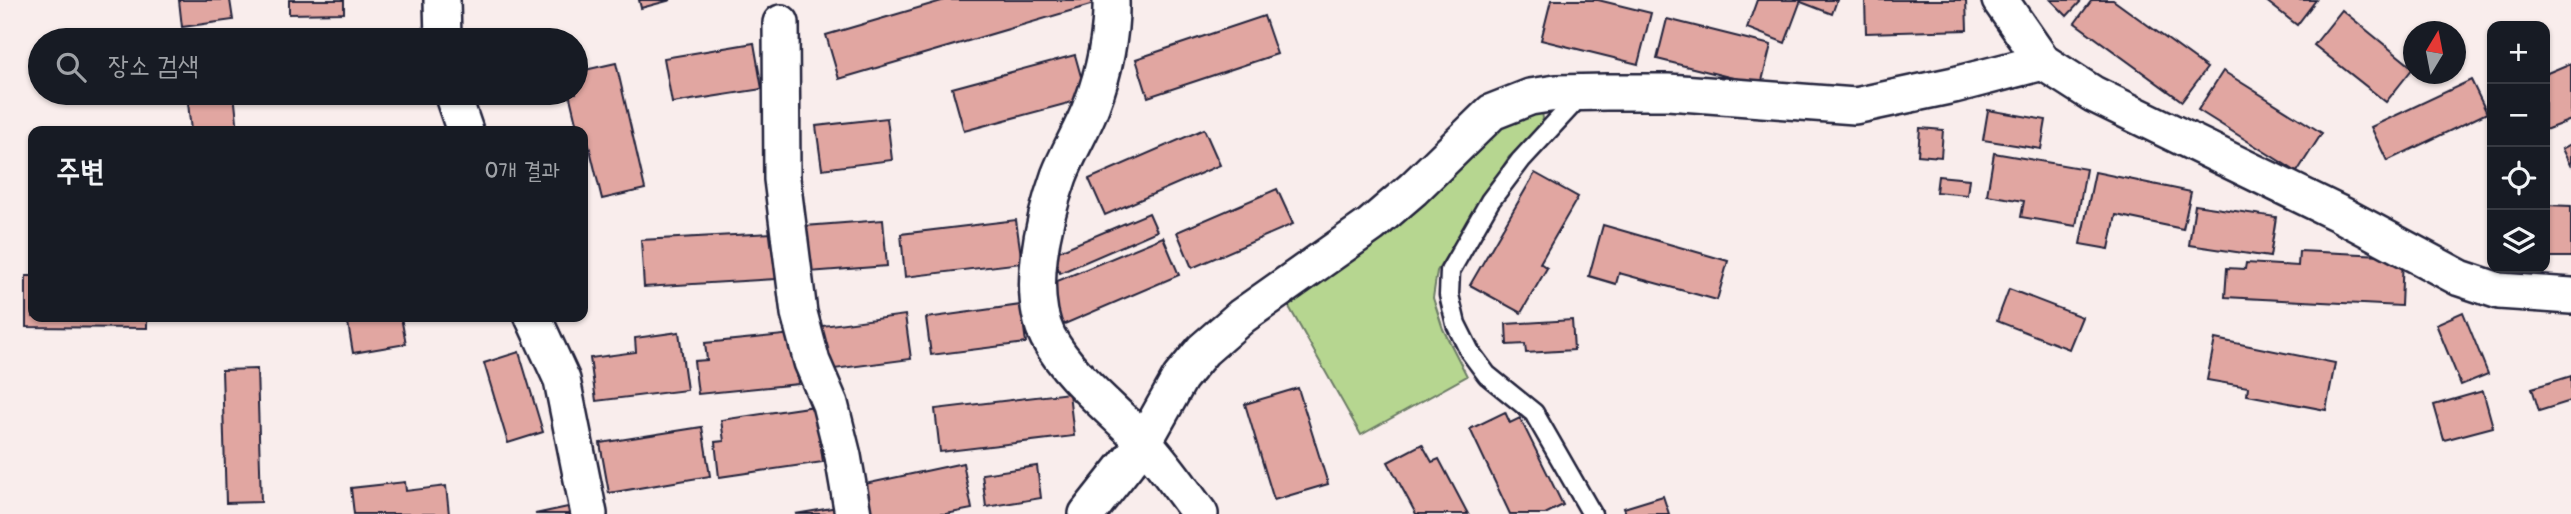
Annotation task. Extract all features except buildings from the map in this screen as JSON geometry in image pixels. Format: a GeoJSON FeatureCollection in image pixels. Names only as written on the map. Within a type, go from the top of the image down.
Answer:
{"type":"FeatureCollection","features":[{"type":"Feature","properties":{"kind":"street"},"geometry":{"type":"LineString","coordinates":[[442,0],[443,28]]}},
{"type":"Feature","properties":{"kind":"street"},"geometry":{"type":"LineString","coordinates":[[1111,0],[1111,17],[1101,72],[1093,103],[1059,176],[1036,269],[1037,293],[1048,336],[1066,364],[1144,442],[1200,514]]}},
{"type":"Feature","properties":{"kind":"street"},"geometry":{"type":"LineString","coordinates":[[2000,0],[2043,62],[2094,94],[2342,215],[2460,278],[2499,291],[2571,296]]}},
{"type":"Feature","properties":{"kind":"street"},"geometry":{"type":"LineString","coordinates":[[781,23],[782,179],[799,313],[812,362],[830,404],[853,514]]}},
{"type":"Feature","properties":{"kind":"street"},"geometry":{"type":"LineString","coordinates":[[1087,514],[1144,442],[1180,378],[1203,349],[1242,316],[1381,216],[1413,189],[1492,112],[1530,97],[1583,93],[1668,92],[1855,106],[1941,89],[2043,62]]}},
{"type":"Feature","properties":{"kind":"street"},"geometry":{"type":"LineString","coordinates":[[456,105],[463,126]]}},
{"type":"Feature","properties":{"kind":"street"},"geometry":{"type":"LineString","coordinates":[[535,322],[562,380],[589,514]]}},
{"type":"Feature","properties":{"kind":"lane"},"geometry":{"type":"LineString","coordinates":[[1583,93],[1521,160],[1490,201],[1450,271],[1449,295],[1456,324],[1470,352],[1487,374],[1534,412],[1592,514]]}},
{"type":"Feature","properties":{"kind":"green space"},"geometry":{"type":"Polygon","coordinates":[[[1542,111],[1543,119],[1537,135],[1509,157],[1437,271],[1433,298],[1443,329],[1467,376],[1361,435],[1288,305],[1374,241],[1483,133],[1542,111]]]}}]}
